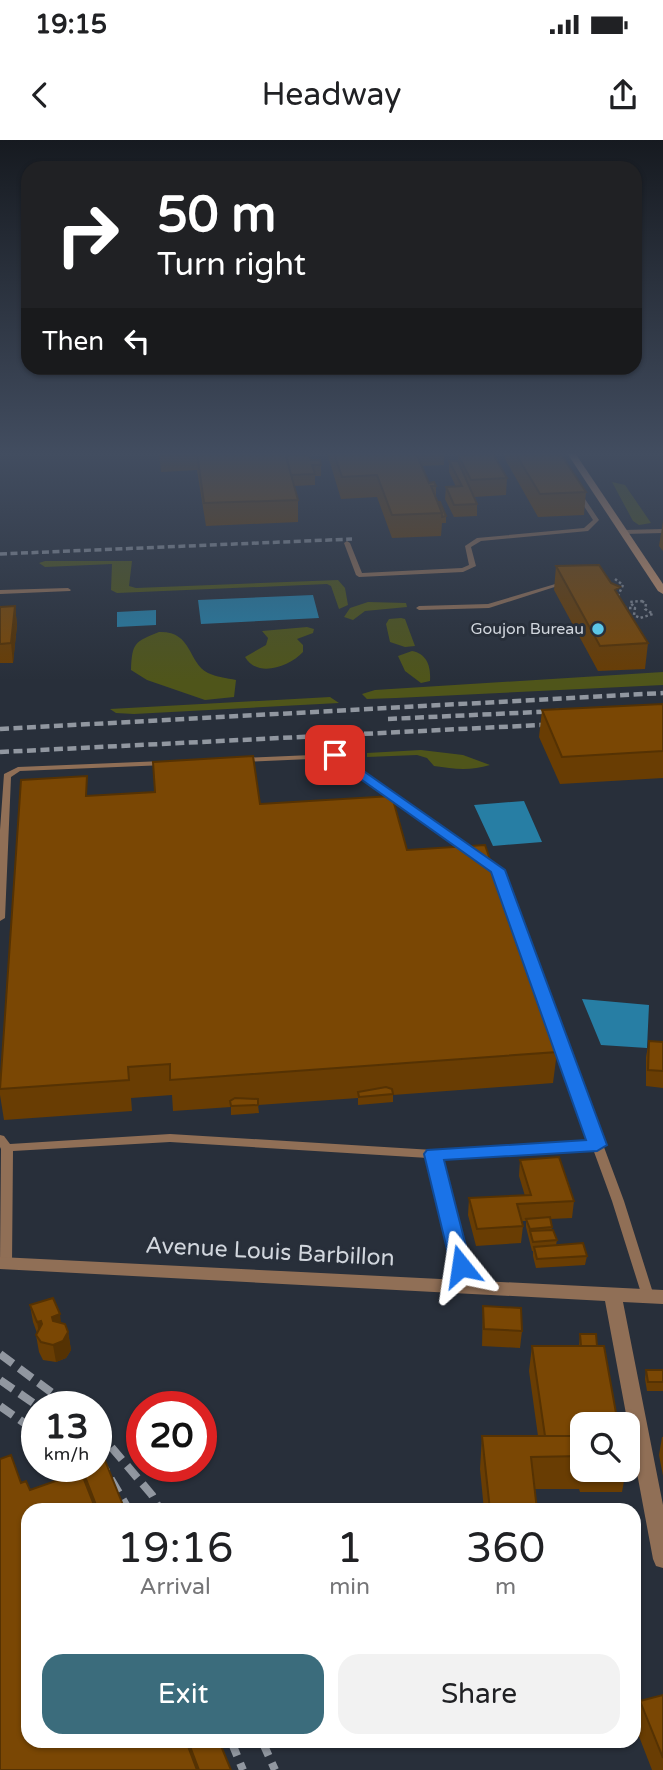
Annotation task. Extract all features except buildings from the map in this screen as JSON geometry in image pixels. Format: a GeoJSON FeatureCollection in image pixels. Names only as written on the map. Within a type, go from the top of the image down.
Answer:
{"type":"FeatureCollection","features":[{"type":"Feature","properties":{"kind":"street"},"geometry":{"type":"LineString","coordinates":[[622,529],[663,591]]}},
{"type":"Feature","properties":{"kind":"street","name":"Avenue Louis Barbillon"},"geometry":{"type":"LineString","coordinates":[[3,1263],[655,1297]]}},
{"type":"Feature","properties":{"kind":"street"},"geometry":{"type":"LineString","coordinates":[[613,1294],[663,1559]]}},
{"type":"Feature","properties":{"kind":"lane"},"geometry":{"type":"LineString","coordinates":[[347,543],[359,575],[463,570],[473,566],[468,546],[479,539],[587,529]]}},
{"type":"Feature","properties":{"kind":"lane"},"geometry":{"type":"LineString","coordinates":[[624,532],[663,531]]}},
{"type":"Feature","properties":{"kind":"lane"},"geometry":{"type":"LineString","coordinates":[[419,608],[489,606],[575,580]]}},
{"type":"Feature","properties":{"kind":"lane"},"geometry":{"type":"LineString","coordinates":[[0,592],[68,590]]}},
{"type":"Feature","properties":{"kind":"lane"},"geometry":{"type":"LineString","coordinates":[[225,760],[335,755],[498,870],[655,1297]]}},
{"type":"Feature","properties":{"kind":"lane"},"geometry":{"type":"LineString","coordinates":[[0,918],[7,776],[18,769],[170,763]]}},
{"type":"Feature","properties":{"kind":"lane"},"geometry":{"type":"LineString","coordinates":[[3,1263],[4,1143],[170,1138],[433,1154],[597,1145]]}},
{"type":"Feature","properties":{"kind":"lane"},"geometry":{"type":"LineString","coordinates":[[433,1154],[467,1287]]}},
{"type":"Feature","properties":{"kind":"path"},"geometry":{"type":"LineString","coordinates":[[615,579],[623,585],[615,608],[635,608]]}},
{"type":"Feature","properties":{"kind":"path"},"geometry":{"type":"LineString","coordinates":[[642,601],[646,604],[645,609],[653,614],[647,618],[637,617],[634,615],[635,608],[630,602],[642,601]]}},
{"type":"Feature","properties":{"kind":"green space"},"geometry":{"type":"Polygon","coordinates":[[[132,561],[129,586],[136,588],[338,580],[345,588],[348,605],[339,609],[331,586],[327,584],[117,593],[111,590],[112,564],[45,567],[39,563],[132,561]]]}},
{"type":"Feature","properties":{"kind":"green space"},"geometry":{"type":"Polygon","coordinates":[[[368,602],[406,603],[407,607],[365,611],[353,620],[344,617],[350,608],[368,602]]]}},
{"type":"Feature","properties":{"kind":"green space"},"geometry":{"type":"Polygon","coordinates":[[[389,619],[405,619],[415,646],[405,647],[390,642],[386,624],[389,619]]]}},
{"type":"Feature","properties":{"kind":"green space"},"geometry":{"type":"Polygon","coordinates":[[[307,627],[314,629],[313,633],[297,639],[303,645],[303,652],[282,666],[265,669],[250,663],[245,657],[266,645],[268,638],[262,631],[307,627]]]}},
{"type":"Feature","properties":{"kind":"green space"},"geometry":{"type":"Polygon","coordinates":[[[159,632],[178,636],[196,662],[208,673],[236,680],[234,697],[205,700],[147,680],[131,670],[136,644],[159,632]]]}},
{"type":"Feature","properties":{"kind":"green space"},"geometry":{"type":"Polygon","coordinates":[[[412,651],[427,662],[430,681],[421,683],[405,671],[398,656],[412,651]]]}},
{"type":"Feature","properties":{"kind":"green space"},"geometry":{"type":"Polygon","coordinates":[[[663,672],[663,685],[367,699],[362,694],[375,690],[663,672]]]}},
{"type":"Feature","properties":{"kind":"green space"},"geometry":{"type":"Polygon","coordinates":[[[330,697],[339,703],[134,714],[116,713],[110,709],[330,697]]]}},
{"type":"Feature","properties":{"kind":"green space"},"geometry":{"type":"Polygon","coordinates":[[[421,750],[463,755],[490,765],[455,769],[434,766],[427,758],[417,755],[367,757],[367,753],[421,750]]]}},
{"type":"Feature","properties":{"kind":"water"},"geometry":{"type":"Polygon","coordinates":[[[313,595],[319,618],[201,624],[198,600],[313,595]]]}},
{"type":"Feature","properties":{"kind":"water"},"geometry":{"type":"Polygon","coordinates":[[[156,610],[156,625],[117,627],[117,612],[156,610]]]}},
{"type":"Feature","properties":{"kind":"water"},"geometry":{"type":"Polygon","coordinates":[[[524,801],[542,842],[493,846],[474,805],[524,801]]]}},
{"type":"Feature","properties":{"kind":"water"},"geometry":{"type":"Polygon","coordinates":[[[582,999],[649,1005],[647,1048],[601,1045],[582,999]]]}},
{"type":"Feature","properties":{"kind":"railway"},"geometry":{"type":"LineString","coordinates":[[0,554],[352,539]]}},
{"type":"Feature","properties":{"kind":"railway"},"geometry":{"type":"LineString","coordinates":[[0,729],[663,693]]}},
{"type":"Feature","properties":{"kind":"railway"},"geometry":{"type":"LineString","coordinates":[[388,719],[560,711]]}},
{"type":"Feature","properties":{"kind":"railway"},"geometry":{"type":"LineString","coordinates":[[0,752],[561,724]]}},
{"type":"Feature","properties":{"kind":"railway"},"geometry":{"type":"LineString","coordinates":[[0,1354],[50,1391]]}},
{"type":"Feature","properties":{"kind":"railway"},"geometry":{"type":"LineString","coordinates":[[0,1380],[21,1395]]}},
{"type":"Feature","properties":{"kind":"railway"},"geometry":{"type":"LineString","coordinates":[[0,1406],[21,1421]]}},
{"type":"Feature","properties":{"kind":"railway"},"geometry":{"type":"LineString","coordinates":[[112,1448],[156,1503]]}},
{"type":"Feature","properties":{"kind":"railway"},"geometry":{"type":"LineString","coordinates":[[112,1481],[125,1503]]}},
{"type":"Feature","properties":{"kind":"railway"},"geometry":{"type":"LineString","coordinates":[[87,1482],[100,1503]]}},
{"type":"Feature","properties":{"kind":"railway"},"geometry":{"type":"LineString","coordinates":[[234,1748],[243,1770]]}},
{"type":"Feature","properties":{"kind":"railway"},"geometry":{"type":"LineString","coordinates":[[265,1748],[275,1770]]}},
{"type":"Feature","properties":{"kind":"place","name":"Goujon Bureau"},"geometry":{"type":"Point","coordinates":[598,629]}},
{"type":"Feature","properties":{"kind":"route"},"geometry":{"type":"LineString","coordinates":[[335,755],[498,870],[597,1145],[433,1154],[461,1266]]}}]}
